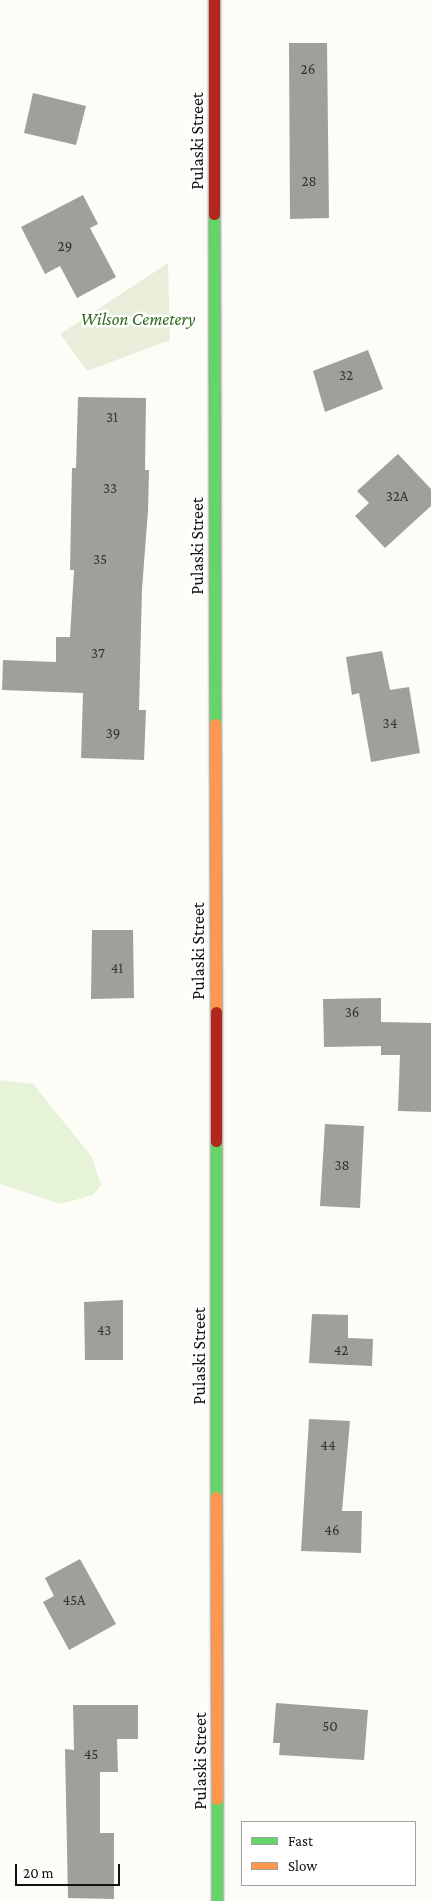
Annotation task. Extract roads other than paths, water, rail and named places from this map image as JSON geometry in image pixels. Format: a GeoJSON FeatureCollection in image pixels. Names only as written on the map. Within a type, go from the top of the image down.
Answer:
{"type":"FeatureCollection","features":[{"type":"Feature","properties":{"kind":"main road","name":"Pulaski Street"},"geometry":{"type":"LineString","coordinates":[[214,0],[217,1901]]}},
{"type":"Feature","properties":{"kind":"park label","name":"Wilson Cemetery"},"geometry":{"type":"Point","coordinates":[138,319]}}]}
